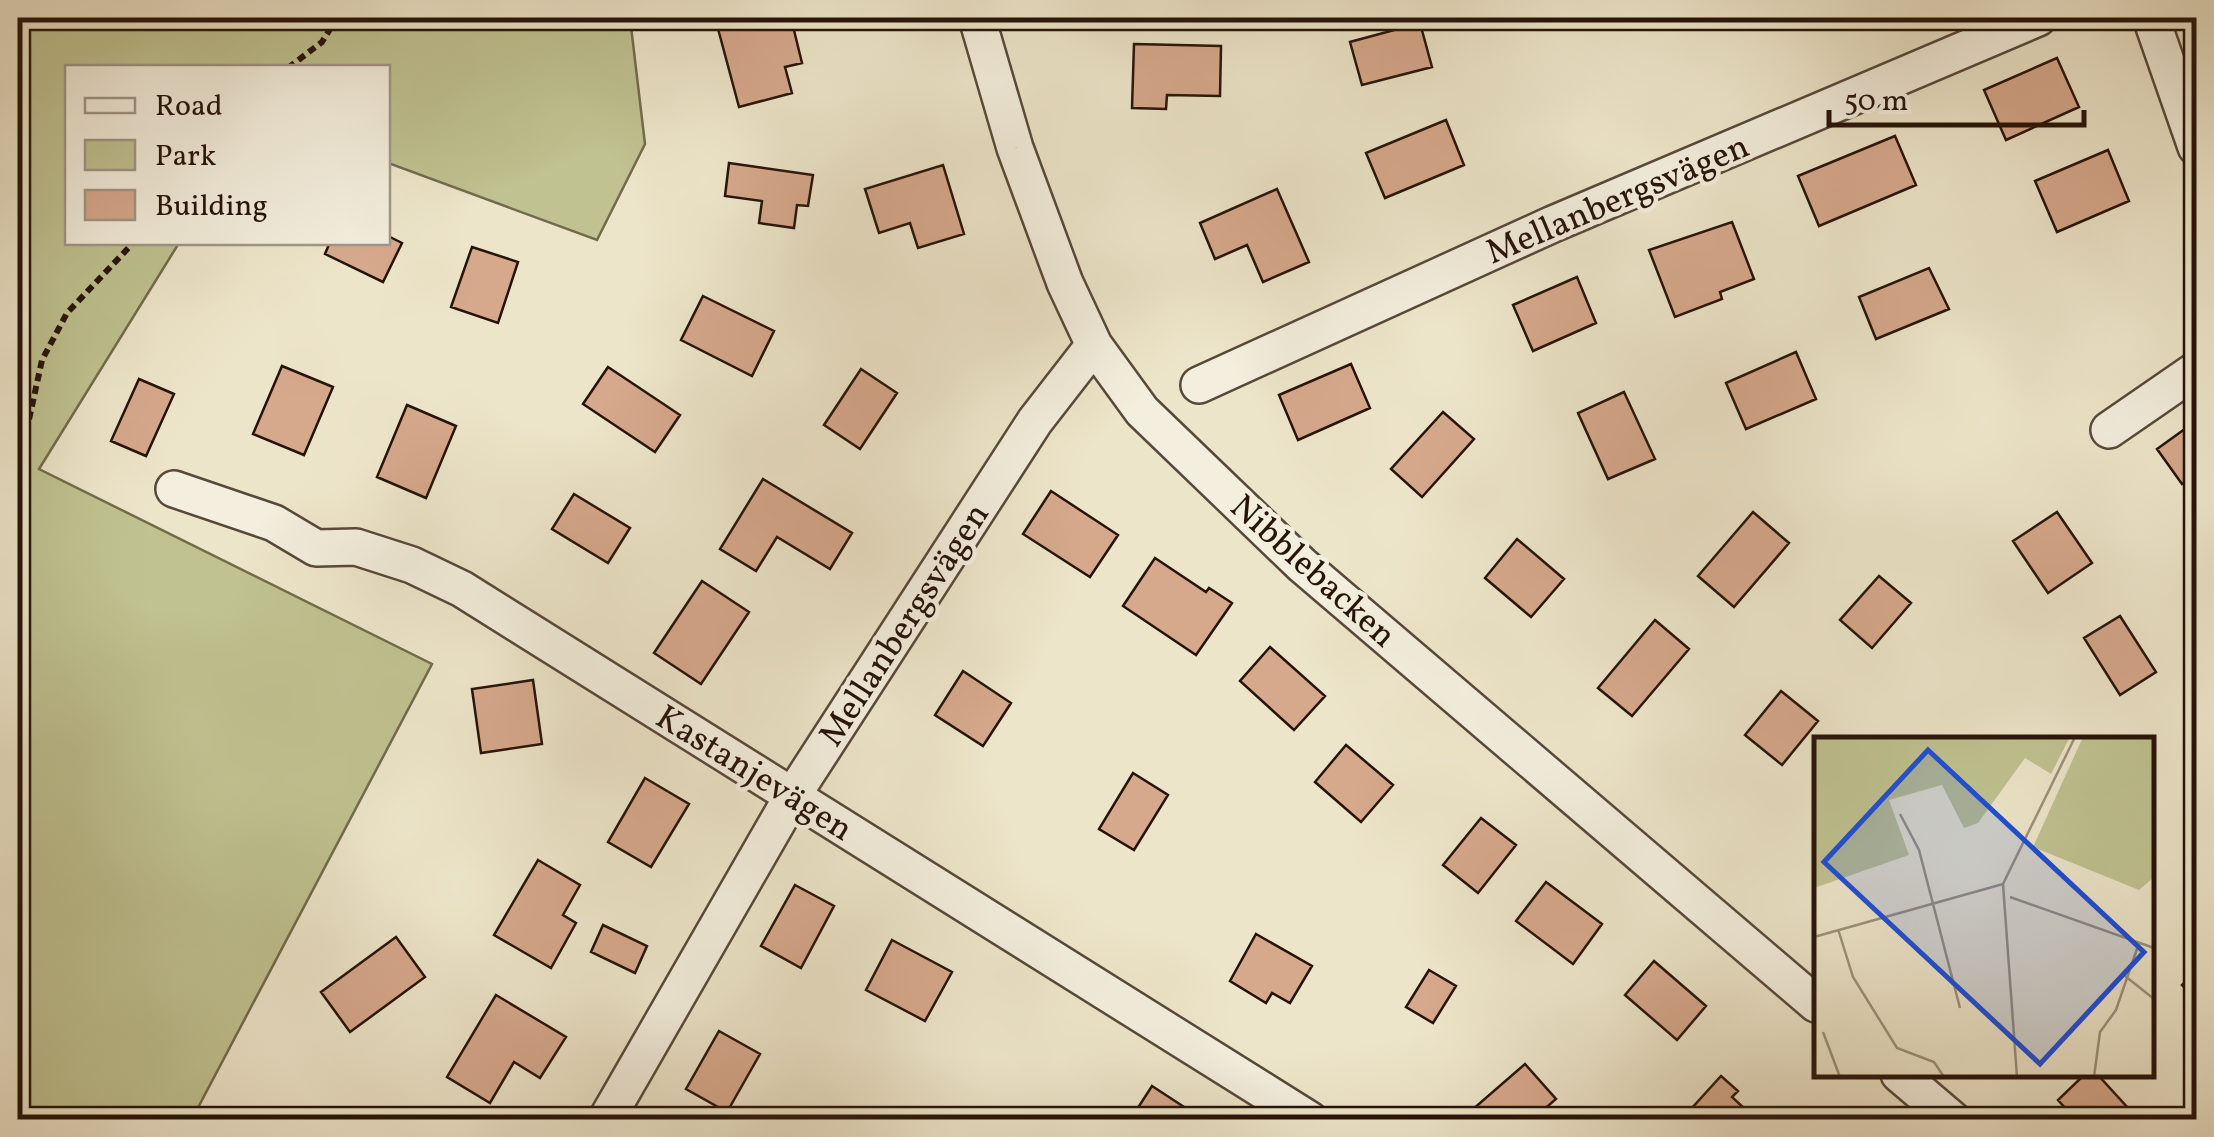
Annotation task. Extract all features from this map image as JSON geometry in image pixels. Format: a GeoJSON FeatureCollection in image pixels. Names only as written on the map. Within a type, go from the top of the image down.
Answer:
{"type":"FeatureCollection","features":[{"type":"Feature","properties":{"kind":"street","name":"Nibblebacken"},"geometry":{"type":"LineString","coordinates":[[977,18],[1015,148],[1065,283],[1094,346],[1142,410],[1302,565],[1814,1002]]}},
{"type":"Feature","properties":{"kind":"street","name":"Mellanbergsvägen"},"geometry":{"type":"LineString","coordinates":[[1199,386],[1553,224],[2038,18]]}},
{"type":"Feature","properties":{"kind":"street"},"geometry":{"type":"LineString","coordinates":[[2151,18],[2196,147]]}},
{"type":"Feature","properties":{"kind":"street","name":"Mellanbergsvägen"},"geometry":{"type":"LineString","coordinates":[[606,1120],[793,795],[1035,421],[1094,346]]}},
{"type":"Feature","properties":{"kind":"street"},"geometry":{"type":"LineString","coordinates":[[2108,430],[2196,370]]}},
{"type":"Feature","properties":{"kind":"street","name":"Kastanjevägen"},"geometry":{"type":"LineString","coordinates":[[174,489],[274,523],[316,548],[356,547],[412,565],[462,589],[1310,1120]]}},
{"type":"Feature","properties":{"kind":"street"},"geometry":{"type":"LineString","coordinates":[[1903,1077],[1953,1120]]}},
{"type":"Feature","properties":{"kind":"path"},"geometry":{"type":"LineString","coordinates":[[292,65],[322,42],[337,18]]}},
{"type":"Feature","properties":{"kind":"path"},"geometry":{"type":"LineString","coordinates":[[18,470],[42,360],[67,314],[131,245]]}},
{"type":"Feature","properties":{"kind":"green space"},"geometry":{"type":"Polygon","coordinates":[[[18,18],[630,18],[645,144],[597,240],[390,164],[390,65],[65,65],[65,245],[178,245],[39,469],[432,664],[192,1119],[18,1119],[18,18]]]}},
{"type":"Feature","properties":{"kind":"building"},"geometry":{"type":"Polygon","coordinates":[[[746,18],[791,18],[802,63],[785,67],[792,93],[739,107],[717,25],[746,18]]]}},
{"type":"Feature","properties":{"kind":"building"},"geometry":{"type":"Polygon","coordinates":[[[1420,23],[1432,67],[1362,85],[1350,42],[1420,23]]]}},
{"type":"Feature","properties":{"kind":"building"},"geometry":{"type":"Polygon","coordinates":[[[1134,44],[1221,46],[1220,96],[1167,95],[1166,109],[1132,108],[1134,44]]]}},
{"type":"Feature","properties":{"kind":"building"},"geometry":{"type":"Polygon","coordinates":[[[2057,58],[2079,107],[2006,140],[1984,90],[2057,58]]]}},
{"type":"Feature","properties":{"kind":"building"},"geometry":{"type":"Polygon","coordinates":[[[1446,120],[1464,165],[1385,198],[1366,153],[1446,120]]]}},
{"type":"Feature","properties":{"kind":"building"},"geometry":{"type":"Polygon","coordinates":[[[1895,136],[1916,185],[1819,226],[1798,176],[1895,136]]]}},
{"type":"Feature","properties":{"kind":"building"},"geometry":{"type":"Polygon","coordinates":[[[2108,150],[2129,201],[2057,232],[2035,181],[2108,150]]]}},
{"type":"Feature","properties":{"kind":"building"},"geometry":{"type":"Polygon","coordinates":[[[729,163],[813,175],[808,206],[797,205],[794,228],[759,223],[762,201],[725,196],[729,163]]]}},
{"type":"Feature","properties":{"kind":"building"},"geometry":{"type":"Polygon","coordinates":[[[943,165],[964,234],[918,248],[910,223],[879,233],[865,189],[943,165]]]}},
{"type":"Feature","properties":{"kind":"building"},"geometry":{"type":"Polygon","coordinates":[[[1277,189],[1309,262],[1263,282],[1247,245],[1215,259],[1200,223],[1277,189]]]}},
{"type":"Feature","properties":{"kind":"building"},"geometry":{"type":"Polygon","coordinates":[[[1732,222],[1754,279],[1720,292],[1722,299],[1675,317],[1649,250],[1732,222]]]}},
{"type":"Feature","properties":{"kind":"building"},"geometry":{"type":"Polygon","coordinates":[[[390,237],[402,243],[383,282],[325,254],[329,245],[390,245],[390,237]]]}},
{"type":"Feature","properties":{"kind":"building"},"geometry":{"type":"Polygon","coordinates":[[[472,247],[518,262],[498,323],[451,307],[472,247]]]}},
{"type":"Feature","properties":{"kind":"building"},"geometry":{"type":"Polygon","coordinates":[[[1929,268],[1949,309],[1876,339],[1859,297],[1929,268]]]}},
{"type":"Feature","properties":{"kind":"building"},"geometry":{"type":"Polygon","coordinates":[[[1577,277],[1596,323],[1533,351],[1513,305],[1577,277]]]}},
{"type":"Feature","properties":{"kind":"building"},"geometry":{"type":"Polygon","coordinates":[[[703,296],[774,331],[752,376],[681,340],[703,296]]]}},
{"type":"Feature","properties":{"kind":"building"},"geometry":{"type":"Polygon","coordinates":[[[1796,352],[1816,399],[1746,429],[1726,383],[1796,352]]]}},
{"type":"Feature","properties":{"kind":"building"},"geometry":{"type":"Polygon","coordinates":[[[1351,364],[1370,408],[1298,440],[1279,395],[1351,364]]]}},
{"type":"Feature","properties":{"kind":"building"},"geometry":{"type":"Polygon","coordinates":[[[282,366],[333,387],[304,455],[253,434],[282,366]]]}},
{"type":"Feature","properties":{"kind":"building"},"geometry":{"type":"Polygon","coordinates":[[[608,367],[680,415],[655,452],[583,404],[608,367]]]}},
{"type":"Feature","properties":{"kind":"building"},"geometry":{"type":"Polygon","coordinates":[[[861,369],[897,393],[860,449],[824,425],[861,369]]]}},
{"type":"Feature","properties":{"kind":"building"},"geometry":{"type":"Polygon","coordinates":[[[139,379],[174,394],[146,456],[111,441],[139,379]]]}},
{"type":"Feature","properties":{"kind":"building"},"geometry":{"type":"Polygon","coordinates":[[[1624,392],[1655,459],[1608,479],[1578,413],[1624,392]]]}},
{"type":"Feature","properties":{"kind":"building"},"geometry":{"type":"Polygon","coordinates":[[[407,405],[456,426],[426,498],[377,477],[407,405]]]}},
{"type":"Feature","properties":{"kind":"building"},"geometry":{"type":"Polygon","coordinates":[[[1443,412],[1474,439],[1422,497],[1391,469],[1443,412]]]}},
{"type":"Feature","properties":{"kind":"building"},"geometry":{"type":"Polygon","coordinates":[[[2196,421],[2196,474],[2182,484],[2157,449],[2196,421]]]}},
{"type":"Feature","properties":{"kind":"building"},"geometry":{"type":"Polygon","coordinates":[[[763,479],[852,533],[830,569],[777,537],[756,571],[720,549],[763,479]]]}},
{"type":"Feature","properties":{"kind":"building"},"geometry":{"type":"Polygon","coordinates":[[[1051,491],[1118,535],[1090,577],[1023,534],[1051,491]]]}},
{"type":"Feature","properties":{"kind":"building"},"geometry":{"type":"Polygon","coordinates":[[[574,494],[630,528],[608,563],[552,529],[574,494]]]}},
{"type":"Feature","properties":{"kind":"building"},"geometry":{"type":"Polygon","coordinates":[[[1753,512],[1789,543],[1734,607],[1698,576],[1753,512]]]}},
{"type":"Feature","properties":{"kind":"building"},"geometry":{"type":"Polygon","coordinates":[[[2057,512],[2092,563],[2048,593],[2013,541],[2057,512]]]}},
{"type":"Feature","properties":{"kind":"building"},"geometry":{"type":"Polygon","coordinates":[[[1517,539],[1564,579],[1531,617],[1485,578],[1517,539]]]}},
{"type":"Feature","properties":{"kind":"building"},"geometry":{"type":"Polygon","coordinates":[[[1155,558],[1206,592],[1209,588],[1232,603],[1196,655],[1123,606],[1155,558]]]}},
{"type":"Feature","properties":{"kind":"building"},"geometry":{"type":"Polygon","coordinates":[[[1879,576],[1911,603],[1872,648],[1840,620],[1879,576]]]}},
{"type":"Feature","properties":{"kind":"building"},"geometry":{"type":"Polygon","coordinates":[[[702,581],[749,612],[701,684],[654,653],[702,581]]]}},
{"type":"Feature","properties":{"kind":"building"},"geometry":{"type":"Polygon","coordinates":[[[2120,616],[2156,672],[2120,695],[2084,638],[2120,616]]]}},
{"type":"Feature","properties":{"kind":"building"},"geometry":{"type":"Polygon","coordinates":[[[1655,620],[1689,649],[1632,716],[1598,688],[1655,620]]]}},
{"type":"Feature","properties":{"kind":"building"},"geometry":{"type":"Polygon","coordinates":[[[1270,647],[1325,696],[1294,730],[1240,681],[1270,647]]]}},
{"type":"Feature","properties":{"kind":"building"},"geometry":{"type":"Polygon","coordinates":[[[963,671],[1011,703],[983,746],[935,715],[963,671]]]}},
{"type":"Feature","properties":{"kind":"building"},"geometry":{"type":"Polygon","coordinates":[[[533,680],[542,744],[481,753],[472,689],[533,680]]]}},
{"type":"Feature","properties":{"kind":"building"},"geometry":{"type":"Polygon","coordinates":[[[1781,691],[1818,721],[1782,765],[1745,735],[1781,691]]]}},
{"type":"Feature","properties":{"kind":"building"},"geometry":{"type":"Polygon","coordinates":[[[1346,745],[1393,785],[1361,822],[1315,782],[1346,745]]]}},
{"type":"Feature","properties":{"kind":"building"},"geometry":{"type":"Polygon","coordinates":[[[1133,773],[1168,795],[1134,850],[1099,829],[1133,773]]]}},
{"type":"Feature","properties":{"kind":"building"},"geometry":{"type":"Polygon","coordinates":[[[645,778],[689,804],[651,867],[608,842],[645,778]]]}},
{"type":"Feature","properties":{"kind":"building"},"geometry":{"type":"Polygon","coordinates":[[[1481,818],[1516,845],[1478,893],[1443,865],[1481,818]]]}},
{"type":"Feature","properties":{"kind":"building"},"geometry":{"type":"Polygon","coordinates":[[[538,860],[580,885],[563,915],[576,923],[551,968],[494,935],[538,860]]]}},
{"type":"Feature","properties":{"kind":"building"},"geometry":{"type":"Polygon","coordinates":[[[1546,882],[1602,924],[1573,964],[1516,921],[1546,882]]]}},
{"type":"Feature","properties":{"kind":"building"},"geometry":{"type":"Polygon","coordinates":[[[795,885],[834,906],[801,968],[761,946],[795,885]]]}},
{"type":"Feature","properties":{"kind":"building"},"geometry":{"type":"Polygon","coordinates":[[[603,925],[647,946],[635,973],[591,952],[603,925]]]}},
{"type":"Feature","properties":{"kind":"building"},"geometry":{"type":"Polygon","coordinates":[[[1256,934],[1312,966],[1290,1003],[1272,993],[1266,1003],[1230,981],[1256,934]]]}},
{"type":"Feature","properties":{"kind":"building"},"geometry":{"type":"Polygon","coordinates":[[[396,937],[425,977],[350,1032],[321,992],[396,937]]]}},
{"type":"Feature","properties":{"kind":"building"},"geometry":{"type":"Polygon","coordinates":[[[892,940],[952,972],[925,1021],[866,990],[892,940]]]}},
{"type":"Feature","properties":{"kind":"building"},"geometry":{"type":"Polygon","coordinates":[[[1654,961],[1706,1006],[1677,1040],[1625,995],[1654,961]]]}},
{"type":"Feature","properties":{"kind":"building"},"geometry":{"type":"Polygon","coordinates":[[[1429,970],[1456,986],[1433,1023],[1406,1007],[1429,970]]]}},
{"type":"Feature","properties":{"kind":"building"},"geometry":{"type":"Polygon","coordinates":[[[2196,971],[2196,1000],[2182,985],[2196,971]]]}},
{"type":"Feature","properties":{"kind":"building"},"geometry":{"type":"Polygon","coordinates":[[[496,995],[566,1037],[540,1078],[514,1062],[490,1103],[447,1077],[496,995]]]}},
{"type":"Feature","properties":{"kind":"building"},"geometry":{"type":"Polygon","coordinates":[[[719,1031],[760,1054],[727,1112],[686,1089],[719,1031]]]}},
{"type":"Feature","properties":{"kind":"building"},"geometry":{"type":"Polygon","coordinates":[[[1525,1064],[1556,1099],[1532,1120],[1467,1120],[1465,1116],[1525,1064]]]}},
{"type":"Feature","properties":{"kind":"building"},"geometry":{"type":"Polygon","coordinates":[[[1721,1076],[1738,1091],[1732,1097],[1746,1110],[1736,1120],[1681,1120],[1721,1076]]]}},
{"type":"Feature","properties":{"kind":"building"},"geometry":{"type":"Polygon","coordinates":[[[2082,1077],[2100,1077],[2139,1120],[2076,1120],[2058,1100],[2082,1077]]]}},
{"type":"Feature","properties":{"kind":"building"},"geometry":{"type":"Polygon","coordinates":[[[1152,1086],[1204,1120],[1130,1120],[1152,1086]]]}}]}
